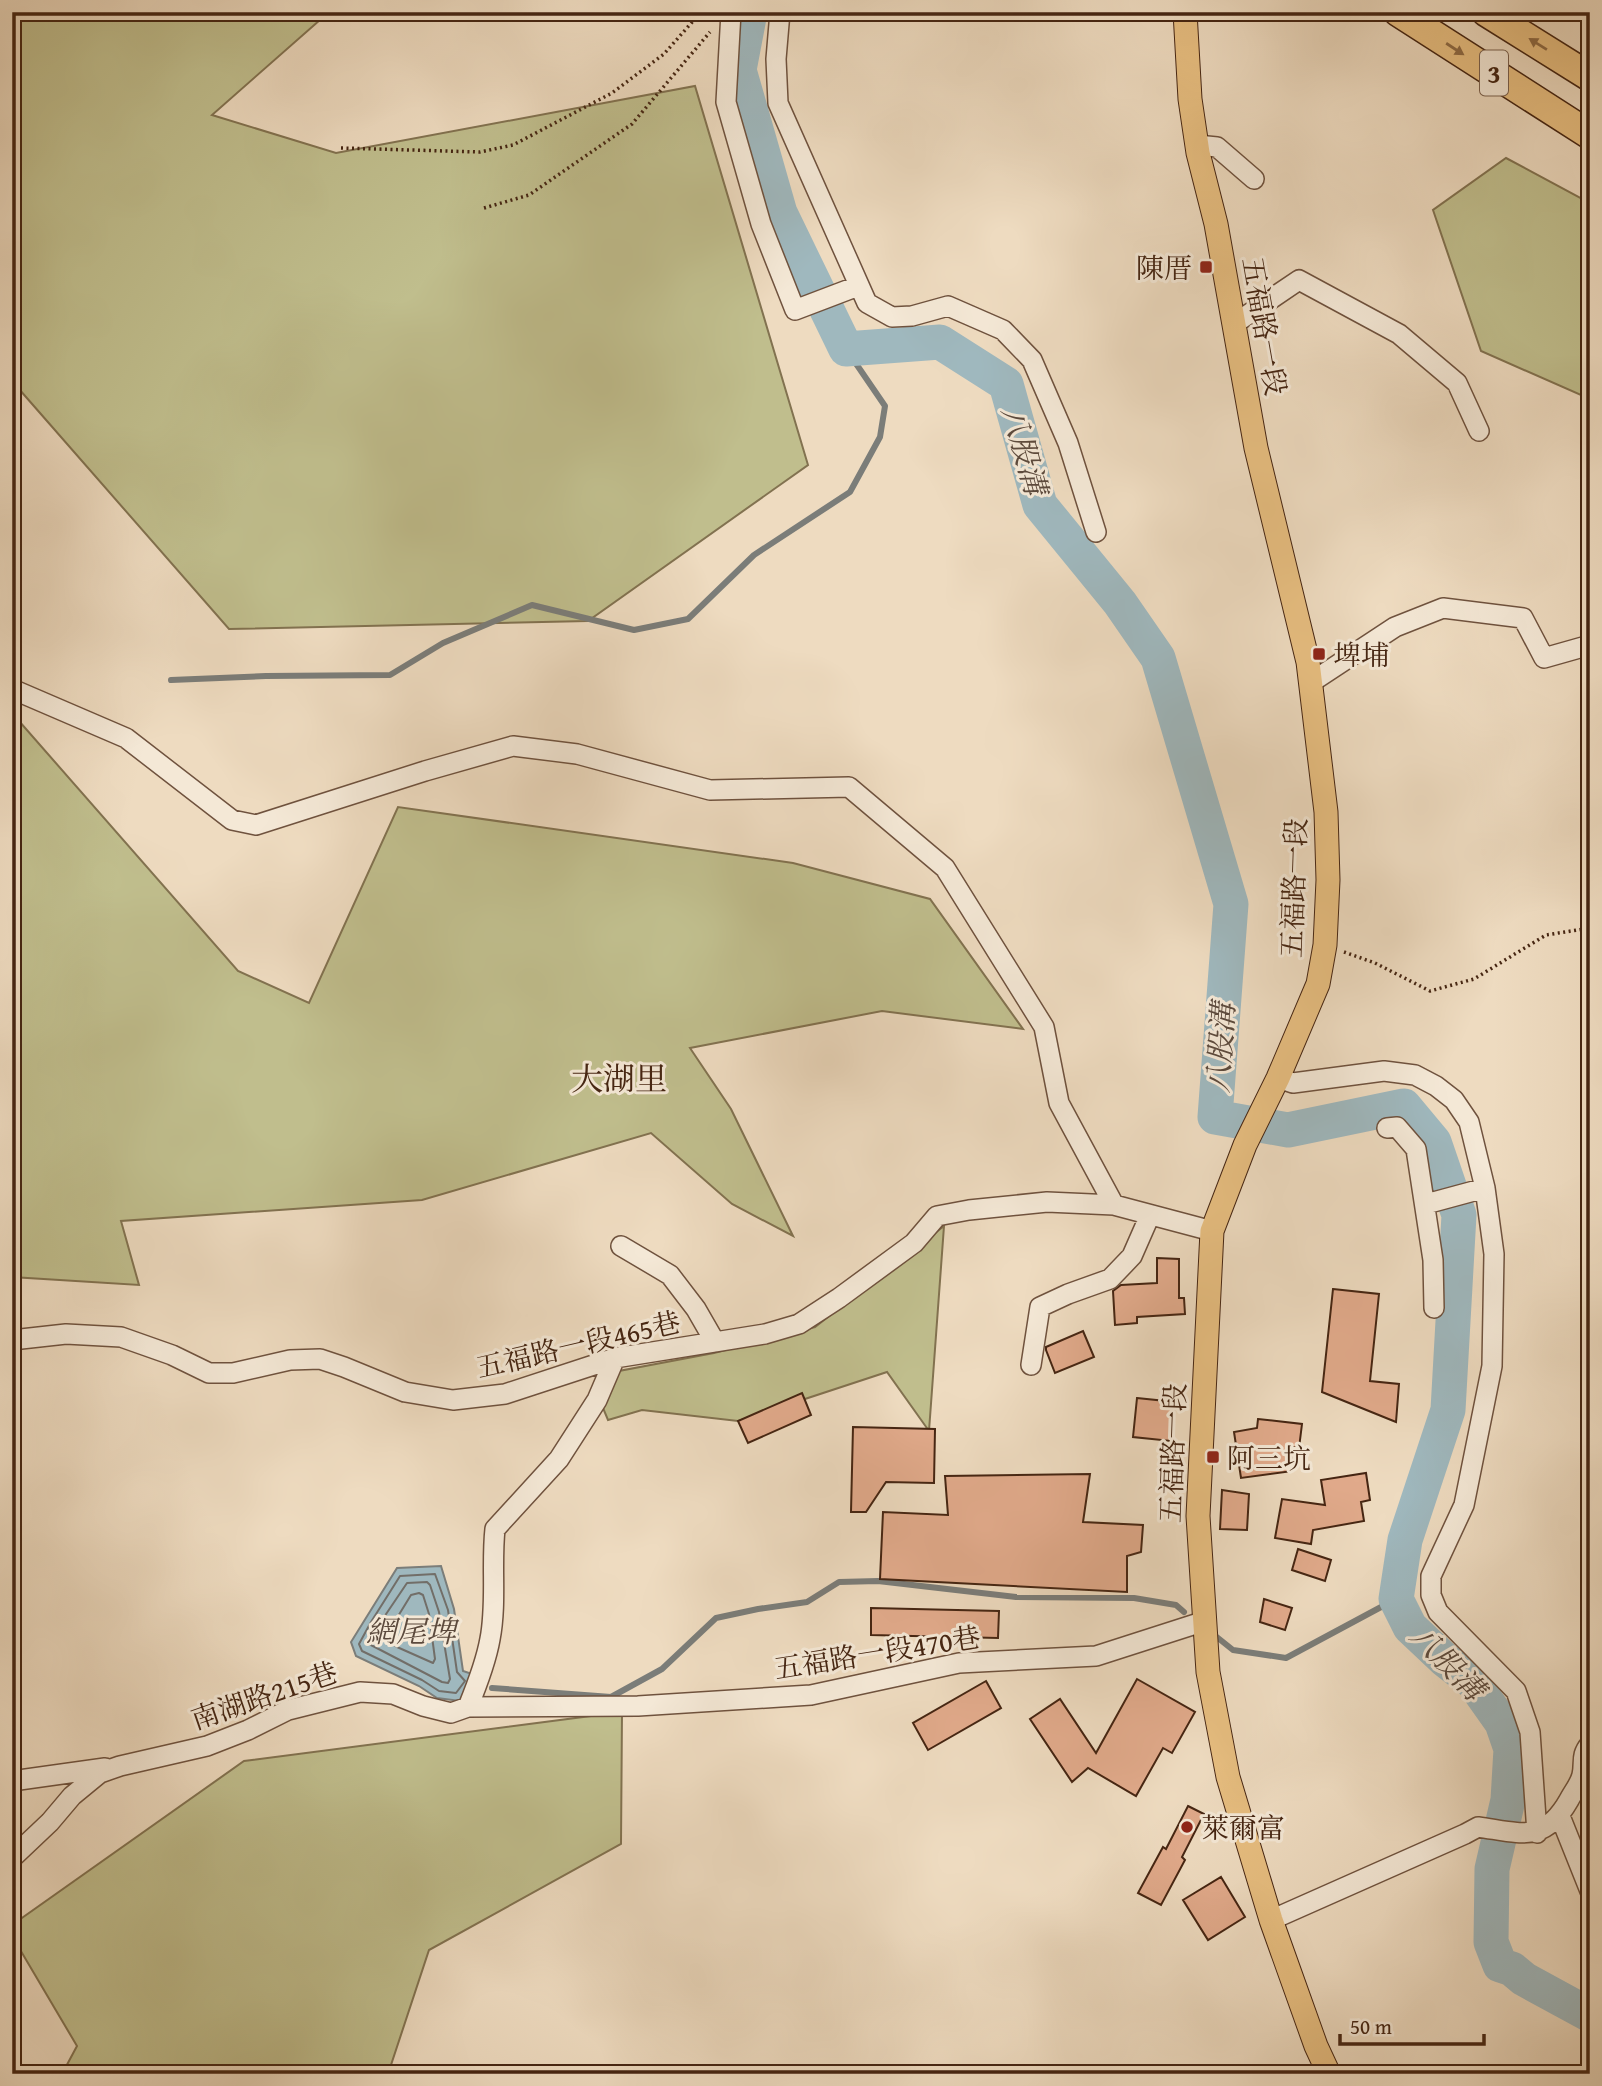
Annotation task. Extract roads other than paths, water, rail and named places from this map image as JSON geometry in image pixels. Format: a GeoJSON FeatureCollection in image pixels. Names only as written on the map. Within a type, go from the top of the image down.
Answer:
{"type":"FeatureCollection","features":[{"type":"Feature","properties":{"kind":"highway","name":"3"},"geometry":{"type":"LineString","coordinates":[[1398,12],[1590,135]]}},
{"type":"Feature","properties":{"kind":"highway","name":"3"},"geometry":{"type":"LineString","coordinates":[[1486,12],[1590,77]]}},
{"type":"Feature","properties":{"kind":"main road","name":"五福路一段"},"geometry":{"type":"LineString","coordinates":[[1185,12],[1190,99],[1197,145],[1216,224],[1256,448],[1308,663],[1326,812],[1328,880],[1325,945],[1318,984],[1278,1078],[1245,1145],[1212,1231],[1198,1517],[1208,1672],[1228,1776],[1271,1920],[1316,2046],[1329,2074]]}},
{"type":"Feature","properties":{"kind":"lane"},"geometry":{"type":"LineString","coordinates":[[731,12],[726,102],[761,224],[795,310],[858,286]]}},
{"type":"Feature","properties":{"kind":"lane"},"geometry":{"type":"LineString","coordinates":[[780,12],[776,60],[778,103],[867,303],[892,317],[912,316],[948,306],[1003,330],[1032,360],[1069,443],[1096,532]]}},
{"type":"Feature","properties":{"kind":"lane"},"geometry":{"type":"LineString","coordinates":[[1197,145],[1217,147],[1254,178]]}},
{"type":"Feature","properties":{"kind":"lane"},"geometry":{"type":"LineString","coordinates":[[1234,324],[1299,279],[1399,334],[1419,350],[1457,383],[1479,431]]}},
{"type":"Feature","properties":{"kind":"lane"},"geometry":{"type":"LineString","coordinates":[[1310,683],[1395,627],[1443,608],[1523,618],[1544,658],[1590,645]]}},
{"type":"Feature","properties":{"kind":"lane"},"geometry":{"type":"LineString","coordinates":[[12,689],[126,738],[232,820],[256,825],[513,746],[577,754],[710,790],[849,786],[945,868],[1044,1027],[1059,1103],[1114,1205]]}},
{"type":"Feature","properties":{"kind":"lane"},"geometry":{"type":"LineString","coordinates":[[1278,1078],[1293,1083],[1384,1071],[1415,1075],[1454,1100],[1469,1122],[1485,1189],[1494,1254],[1492,1366],[1464,1505],[1431,1576],[1431,1595],[1438,1612],[1516,1690],[1530,1732],[1537,1833]]}},
{"type":"Feature","properties":{"kind":"lane"},"geometry":{"type":"LineString","coordinates":[[1387,1128],[1397,1127],[1416,1149],[1433,1260],[1434,1307]]}},
{"type":"Feature","properties":{"kind":"lane"},"geometry":{"type":"LineString","coordinates":[[1426,1204],[1485,1189]]}},
{"type":"Feature","properties":{"kind":"lane","name":"五福路一段465巷"},"geometry":{"type":"LineString","coordinates":[[12,1340],[66,1334],[121,1337],[172,1355],[209,1373],[233,1373],[290,1360],[320,1359],[405,1392],[453,1400],[505,1394],[615,1358],[765,1334],[799,1324],[914,1243],[937,1216],[1047,1202],[1114,1205],[1212,1231]]}},
{"type":"Feature","properties":{"kind":"lane"},"geometry":{"type":"LineString","coordinates":[[1031,1365],[1040,1307],[1110,1279],[1132,1256],[1150,1215]]}},
{"type":"Feature","properties":{"kind":"lane"},"geometry":{"type":"LineString","coordinates":[[621,1246],[670,1275],[696,1309],[715,1342]]}},
{"type":"Feature","properties":{"kind":"lane"},"geometry":{"type":"LineString","coordinates":[[468,1707],[491,1639],[495,1529],[559,1459],[597,1400],[615,1358]]}},
{"type":"Feature","properties":{"kind":"lane","name":"五福路一段470巷"},"geometry":{"type":"LineString","coordinates":[[468,1707],[638,1706],[811,1695],[960,1663],[1096,1656],[1205,1621]]}},
{"type":"Feature","properties":{"kind":"lane","name":"南湖路215巷"},"geometry":{"type":"LineString","coordinates":[[12,1858],[50,1822],[72,1796],[100,1773],[207,1746],[288,1710],[360,1692],[393,1694],[451,1713],[468,1707]]}},
{"type":"Feature","properties":{"kind":"lane"},"geometry":{"type":"LineString","coordinates":[[1271,1920],[1478,1827],[1537,1833],[1560,1816],[1581,1777],[1583,1752],[1590,1744]]}},
{"type":"Feature","properties":{"kind":"lane"},"geometry":{"type":"LineString","coordinates":[[12,1781],[120,1766]]}},
{"type":"Feature","properties":{"kind":"lane"},"geometry":{"type":"LineString","coordinates":[[1560,1816],[1590,1891]]}},
{"type":"Feature","properties":{"kind":"water","name":"網尾埤"},"geometry":{"type":"Polygon","coordinates":[[[441,1566],[454,1609],[463,1671],[478,1676],[460,1701],[437,1698],[419,1686],[356,1656],[351,1642],[397,1568],[441,1566]]]}},
{"type":"Feature","properties":{"kind":"waterway","name":"八股溝"},"geometry":{"type":"LineString","coordinates":[[750,12],[739,70],[780,213],[846,349],[940,342],[1006,384],[1040,505],[1120,603],[1158,658],[1231,904],[1215,1117],[1288,1130],[1404,1106],[1434,1142],[1459,1215],[1448,1410],[1405,1540],[1396,1599],[1410,1627],[1473,1682],[1502,1723],[1511,1749],[1508,1800],[1492,1869],[1491,1942],[1500,1965],[1512,1969],[1524,1979],[1590,2015]]}},
{"type":"Feature","properties":{"kind":"waterway"},"geometry":{"type":"LineString","coordinates":[[171,680],[390,675],[443,643],[532,605],[634,630],[688,619],[754,555],[850,492],[880,437],[885,406],[846,349]]}},
{"type":"Feature","properties":{"kind":"waterway"},"geometry":{"type":"LineString","coordinates":[[492,1688],[611,1697],[662,1669],[716,1618],[807,1602],[839,1582],[878,1581],[1016,1597],[1134,1598],[1176,1605],[1184,1612]]}},
{"type":"Feature","properties":{"kind":"waterway"},"geometry":{"type":"LineString","coordinates":[[1213,1634],[1233,1650],[1286,1658],[1396,1599]]}},
{"type":"Feature","properties":{"kind":"place","name":"陳厝"},"geometry":{"type":"Point","coordinates":[1206,267]}},
{"type":"Feature","properties":{"kind":"place","name":"埤埔"},"geometry":{"type":"Point","coordinates":[1319,654]}},
{"type":"Feature","properties":{"kind":"place","name":"阿三坑"},"geometry":{"type":"Point","coordinates":[1213,1457]}},
{"type":"Feature","properties":{"kind":"place","name":"萊爾富"},"geometry":{"type":"Point","coordinates":[1187,1827]}},
{"type":"Feature","properties":{"kind":"district","name":"大湖里"},"geometry":{"type":"Point","coordinates":[619,1078]}}]}
